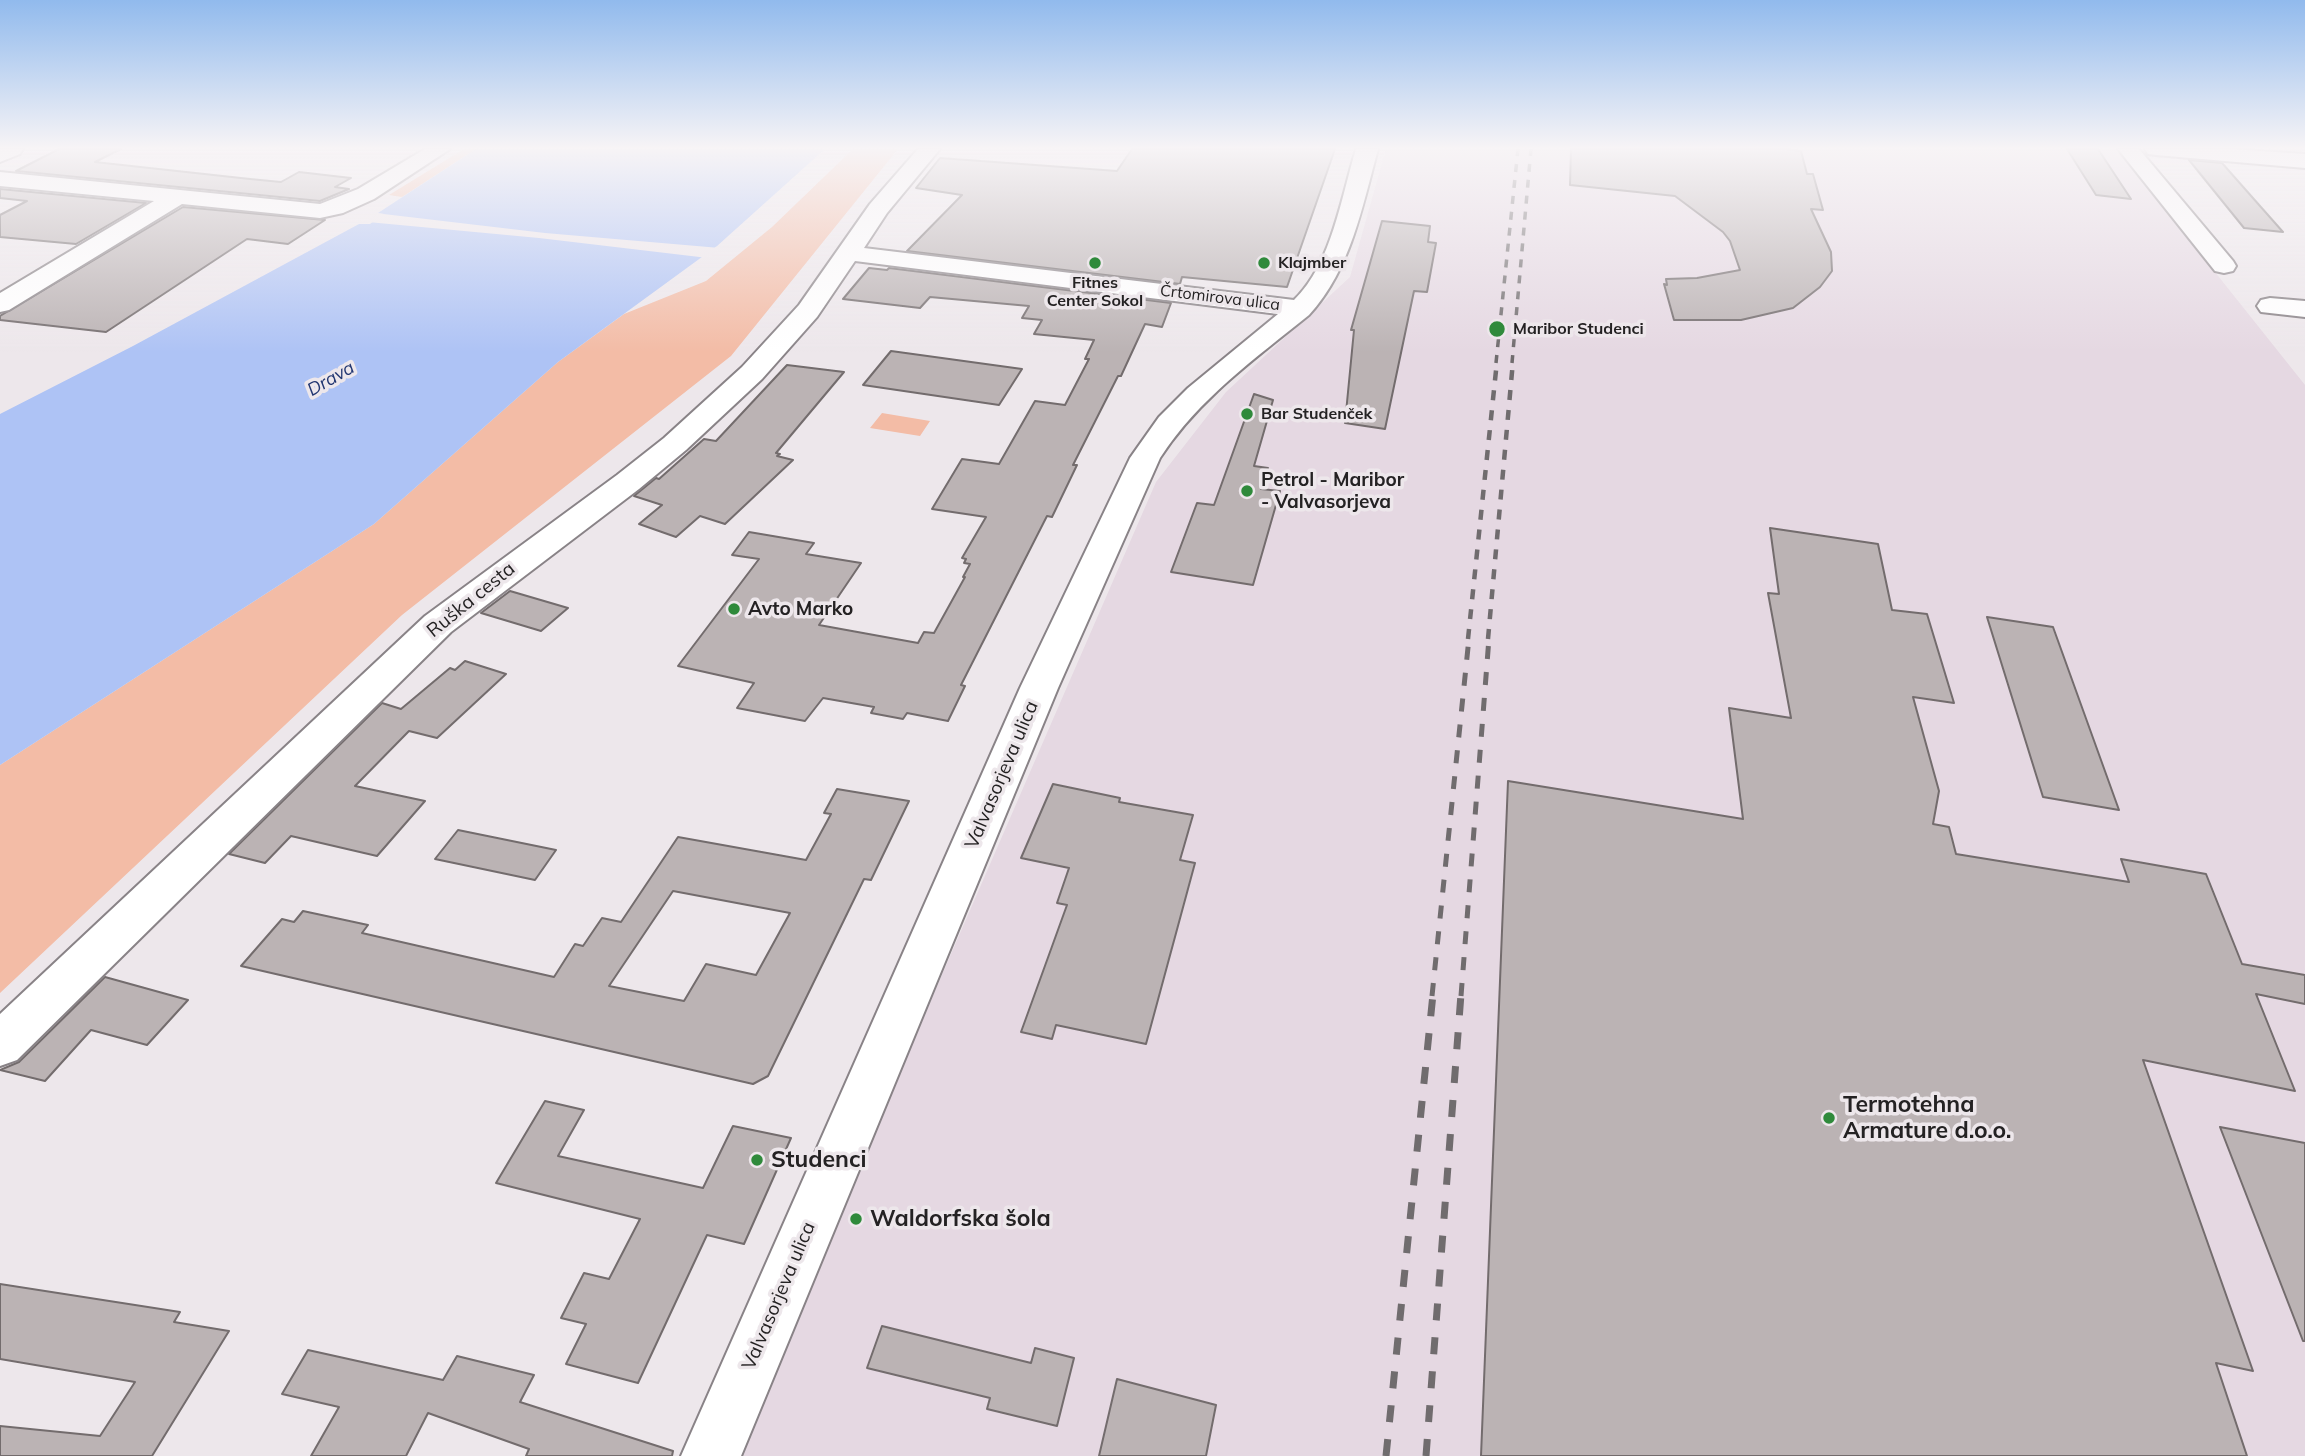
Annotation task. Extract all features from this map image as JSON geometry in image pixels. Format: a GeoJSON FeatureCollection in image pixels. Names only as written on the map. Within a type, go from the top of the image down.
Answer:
{"type":"FeatureCollection","features":[{"type":"Feature","properties":{"kind":"street"},"geometry":{"type":"LineString","coordinates":[[0,304],[144,217]]}},
{"type":"Feature","properties":{"kind":"street","name":"Ruška cesta"},"geometry":{"type":"LineString","coordinates":[[0,1045],[438,624],[638,474],[752,373],[808,311],[873,217]]}},
{"type":"Feature","properties":{"kind":"street","name":"Valvasorjeva ulica"},"geometry":{"type":"LineString","coordinates":[[711,1456],[1040,688],[1145,458],[1162,430],[1211,380],[1300,309],[1324,278],[1344,217]]}},
{"type":"Feature","properties":{"kind":"street"},"geometry":{"type":"LineString","coordinates":[[2184,217],[2224,266]]}},
{"type":"Feature","properties":{"kind":"street","name":"Črtomirova ulica"},"geometry":{"type":"LineString","coordinates":[[848,253],[1300,309]]}},
{"type":"Feature","properties":{"kind":"street"},"geometry":{"type":"LineString","coordinates":[[2270,306],[2305,309]]}},
{"type":"Feature","properties":{"kind":"shaded area"},"geometry":{"type":"Polygon","coordinates":[[[782,217],[843,217],[731,356],[402,615],[0,993],[0,765],[374,524],[558,362],[624,314],[706,281],[782,217]]]}},
{"type":"Feature","properties":{"kind":"shaded area"},"geometry":{"type":"Polygon","coordinates":[[[1367,217],[2171,217],[2305,385],[2305,1456],[733,1456],[1156,482],[1226,392],[1350,277],[1367,217]]]}},
{"type":"Feature","properties":{"kind":"shaded area"},"geometry":{"type":"Polygon","coordinates":[[[882,413],[930,421],[920,436],[870,428],[882,413]]]}},
{"type":"Feature","properties":{"kind":"water","name":"Drava"},"geometry":{"type":"Polygon","coordinates":[[[380,217],[749,217],[717,246],[558,362],[374,524],[0,765],[0,414],[133,346],[359,224],[370,224],[380,217]]]}},
{"type":"Feature","properties":{"kind":"pier"},"geometry":{"type":"Polygon","coordinates":[[[373,217],[409,217],[545,233],[720,248],[708,258],[539,238],[357,221],[373,217]]]}},
{"type":"Feature","properties":{"kind":"building"},"geometry":{"type":"Polygon","coordinates":[[[0,217],[122,217],[76,244],[0,237],[0,217]]]}},
{"type":"Feature","properties":{"kind":"building"},"geometry":{"type":"Polygon","coordinates":[[[166,217],[292,217],[325,220],[288,244],[247,239],[106,332],[0,320],[0,316],[166,217]]]}},
{"type":"Feature","properties":{"kind":"building"},"geometry":{"type":"Polygon","coordinates":[[[940,217],[1311,217],[1287,287],[1182,277],[1180,284],[907,251],[940,217]]]}},
{"type":"Feature","properties":{"kind":"building"},"geometry":{"type":"Polygon","coordinates":[[[1703,217],[1815,217],[1831,252],[1832,271],[1820,287],[1793,308],[1741,320],[1674,320],[1664,284],[1667,285],[1666,279],[1697,278],[1740,270],[1730,241],[1703,217]]]}},
{"type":"Feature","properties":{"kind":"building"},"geometry":{"type":"Polygon","coordinates":[[[2235,217],[2270,217],[2283,232],[2244,228],[2235,217]]]}},
{"type":"Feature","properties":{"kind":"building"},"geometry":{"type":"Polygon","coordinates":[[[1382,221],[1430,226],[1428,242],[1436,243],[1427,292],[1414,291],[1385,429],[1345,423],[1354,330],[1351,330],[1382,221]]]}},
{"type":"Feature","properties":{"kind":"building"},"geometry":{"type":"Polygon","coordinates":[[[869,268],[889,268],[1171,303],[1162,327],[1145,324],[1121,376],[1118,376],[1073,465],[1077,465],[1052,517],[1047,516],[961,685],[965,686],[948,721],[907,713],[903,719],[871,713],[874,707],[823,698],[805,721],[737,708],[754,683],[678,666],[759,559],[732,555],[749,532],[814,543],[806,554],[861,563],[819,625],[918,643],[924,632],[934,633],[965,577],[970,564],[964,563],[966,559],[962,558],[986,517],[932,509],[962,459],[999,464],[1035,401],[1065,405],[1089,359],[1085,359],[1094,340],[1034,334],[1042,320],[1022,318],[1029,306],[930,297],[920,308],[843,299],[869,268]]]}},
{"type":"Feature","properties":{"kind":"building"},"geometry":{"type":"Polygon","coordinates":[[[891,351],[1022,369],[999,405],[863,385],[891,351]]]}},
{"type":"Feature","properties":{"kind":"building"},"geometry":{"type":"Polygon","coordinates":[[[787,365],[844,372],[776,453],[780,454],[777,456],[793,460],[725,524],[700,516],[676,537],[639,524],[662,505],[634,496],[656,478],[659,479],[704,439],[716,441],[787,365]]]}},
{"type":"Feature","properties":{"kind":"building"},"geometry":{"type":"Polygon","coordinates":[[[1254,394],[1273,400],[1254,466],[1268,468],[1261,489],[1280,491],[1253,585],[1171,572],[1197,503],[1214,505],[1254,394]]]}},
{"type":"Feature","properties":{"kind":"building","name":"Termotehna Armature d.o.o."},"geometry":{"type":"Polygon","coordinates":[[[1770,528],[1878,544],[1892,610],[1927,614],[1954,703],[1913,697],[1939,791],[1933,824],[1949,827],[1956,854],[2129,882],[2121,859],[2206,874],[2242,964],[2305,975],[2305,1004],[2256,994],[2295,1091],[2143,1060],[2253,1371],[2216,1363],[2247,1456],[1481,1456],[1508,781],[1743,819],[1729,708],[1791,718],[1768,593],[1779,594],[1770,528]]]}},
{"type":"Feature","properties":{"kind":"building"},"geometry":{"type":"Polygon","coordinates":[[[510,591],[568,608],[541,631],[481,613],[510,591]]]}},
{"type":"Feature","properties":{"kind":"building"},"geometry":{"type":"Polygon","coordinates":[[[1987,617],[2053,627],[2119,810],[2043,797],[1987,617]]]}},
{"type":"Feature","properties":{"kind":"building"},"geometry":{"type":"Polygon","coordinates":[[[465,661],[506,674],[437,738],[409,731],[355,786],[425,801],[377,856],[291,836],[265,863],[229,854],[382,703],[401,709],[450,668],[455,670],[465,661]]]}},
{"type":"Feature","properties":{"kind":"building"},"geometry":{"type":"Polygon","coordinates":[[[1053,784],[1120,798],[1119,802],[1193,815],[1180,860],[1195,863],[1146,1044],[1056,1025],[1052,1039],[1021,1032],[1067,905],[1057,903],[1069,868],[1021,858],[1053,784]]]}},
{"type":"Feature","properties":{"kind":"building"},"geometry":{"type":"Polygon","coordinates":[[[837,789],[909,801],[871,880],[864,879],[768,1076],[753,1084],[241,966],[282,919],[294,922],[303,911],[368,925],[362,933],[554,977],[575,944],[583,946],[602,918],[621,922],[678,837],[806,860],[831,814],[824,813],[837,789]],[[673,891],[609,986],[684,1001],[706,964],[756,975],[790,913],[673,891]]]}},
{"type":"Feature","properties":{"kind":"building"},"geometry":{"type":"Polygon","coordinates":[[[458,830],[556,850],[535,880],[435,859],[458,830]]]}},
{"type":"Feature","properties":{"kind":"building"},"geometry":{"type":"Polygon","coordinates":[[[105,977],[188,1000],[147,1045],[91,1030],[45,1081],[0,1070],[19,1062],[105,977]]]}},
{"type":"Feature","properties":{"kind":"building"},"geometry":{"type":"Polygon","coordinates":[[[545,1101],[584,1110],[558,1156],[703,1188],[733,1126],[791,1138],[744,1244],[707,1235],[638,1383],[566,1364],[586,1324],[561,1318],[584,1273],[609,1279],[640,1219],[496,1183],[545,1101]]]}},
{"type":"Feature","properties":{"kind":"building"},"geometry":{"type":"Polygon","coordinates":[[[2220,1127],[2305,1143],[2305,1341],[2303,1341],[2220,1127]]]}},
{"type":"Feature","properties":{"kind":"building"},"geometry":{"type":"Polygon","coordinates":[[[0,1284],[180,1312],[174,1322],[229,1331],[152,1456],[0,1456],[0,1426],[100,1436],[135,1382],[0,1359],[0,1284]]]}},
{"type":"Feature","properties":{"kind":"building"},"geometry":{"type":"Polygon","coordinates":[[[882,1326],[1031,1363],[1035,1348],[1074,1358],[1057,1426],[987,1409],[990,1398],[867,1368],[882,1326]]]}},
{"type":"Feature","properties":{"kind":"building"},"geometry":{"type":"Polygon","coordinates":[[[308,1350],[443,1380],[457,1356],[534,1375],[520,1402],[673,1451],[672,1456],[526,1456],[529,1449],[428,1413],[406,1456],[311,1456],[339,1407],[282,1394],[308,1350]]]}},
{"type":"Feature","properties":{"kind":"building"},"geometry":{"type":"Polygon","coordinates":[[[1117,1379],[1216,1405],[1206,1456],[1099,1456],[1117,1379]]]}},
{"type":"Feature","properties":{"kind":"railway"},"geometry":{"type":"LineString","coordinates":[[1496,363],[1511,217]]}},
{"type":"Feature","properties":{"kind":"railway"},"geometry":{"type":"LineString","coordinates":[[1512,363],[1525,217]]}},
{"type":"Feature","properties":{"kind":"railway"},"geometry":{"type":"LineString","coordinates":[[1468,639],[1497,361]]}},
{"type":"Feature","properties":{"kind":"railway"},"geometry":{"type":"LineString","coordinates":[[1488,639],[1513,361]]}},
{"type":"Feature","properties":{"kind":"railway"},"geometry":{"type":"LineString","coordinates":[[1432,996],[1469,638]]}},
{"type":"Feature","properties":{"kind":"railway"},"geometry":{"type":"LineString","coordinates":[[1461,996],[1489,638]]}},
{"type":"Feature","properties":{"kind":"railway"},"geometry":{"type":"LineString","coordinates":[[1386,1456],[1433,994]]}},
{"type":"Feature","properties":{"kind":"railway"},"geometry":{"type":"LineString","coordinates":[[1426,1456],[1461,994]]}},
{"type":"Feature","properties":{"kind":"place","name":"Fitnes Center Sokol"},"geometry":{"type":"Point","coordinates":[1095,263]}},
{"type":"Feature","properties":{"kind":"place","name":"Klajmber"},"geometry":{"type":"Point","coordinates":[1264,263]}},
{"type":"Feature","properties":{"kind":"place","name":"Maribor Studenci"},"geometry":{"type":"Point","coordinates":[1497,329]}},
{"type":"Feature","properties":{"kind":"place","name":"Bar Studenček"},"geometry":{"type":"Point","coordinates":[1247,414]}},
{"type":"Feature","properties":{"kind":"place","name":"Petrol - Maribor - Valvasorjeva"},"geometry":{"type":"Point","coordinates":[1247,491]}},
{"type":"Feature","properties":{"kind":"place","name":"Avto Marko"},"geometry":{"type":"Point","coordinates":[734,609]}},
{"type":"Feature","properties":{"kind":"place","name":"Termotehna Armature d.o.o."},"geometry":{"type":"Point","coordinates":[1829,1118]}},
{"type":"Feature","properties":{"kind":"place","name":"Studenci"},"geometry":{"type":"Point","coordinates":[757,1160]}},
{"type":"Feature","properties":{"kind":"place","name":"Waldorfska šola"},"geometry":{"type":"Point","coordinates":[856,1219]}}]}
